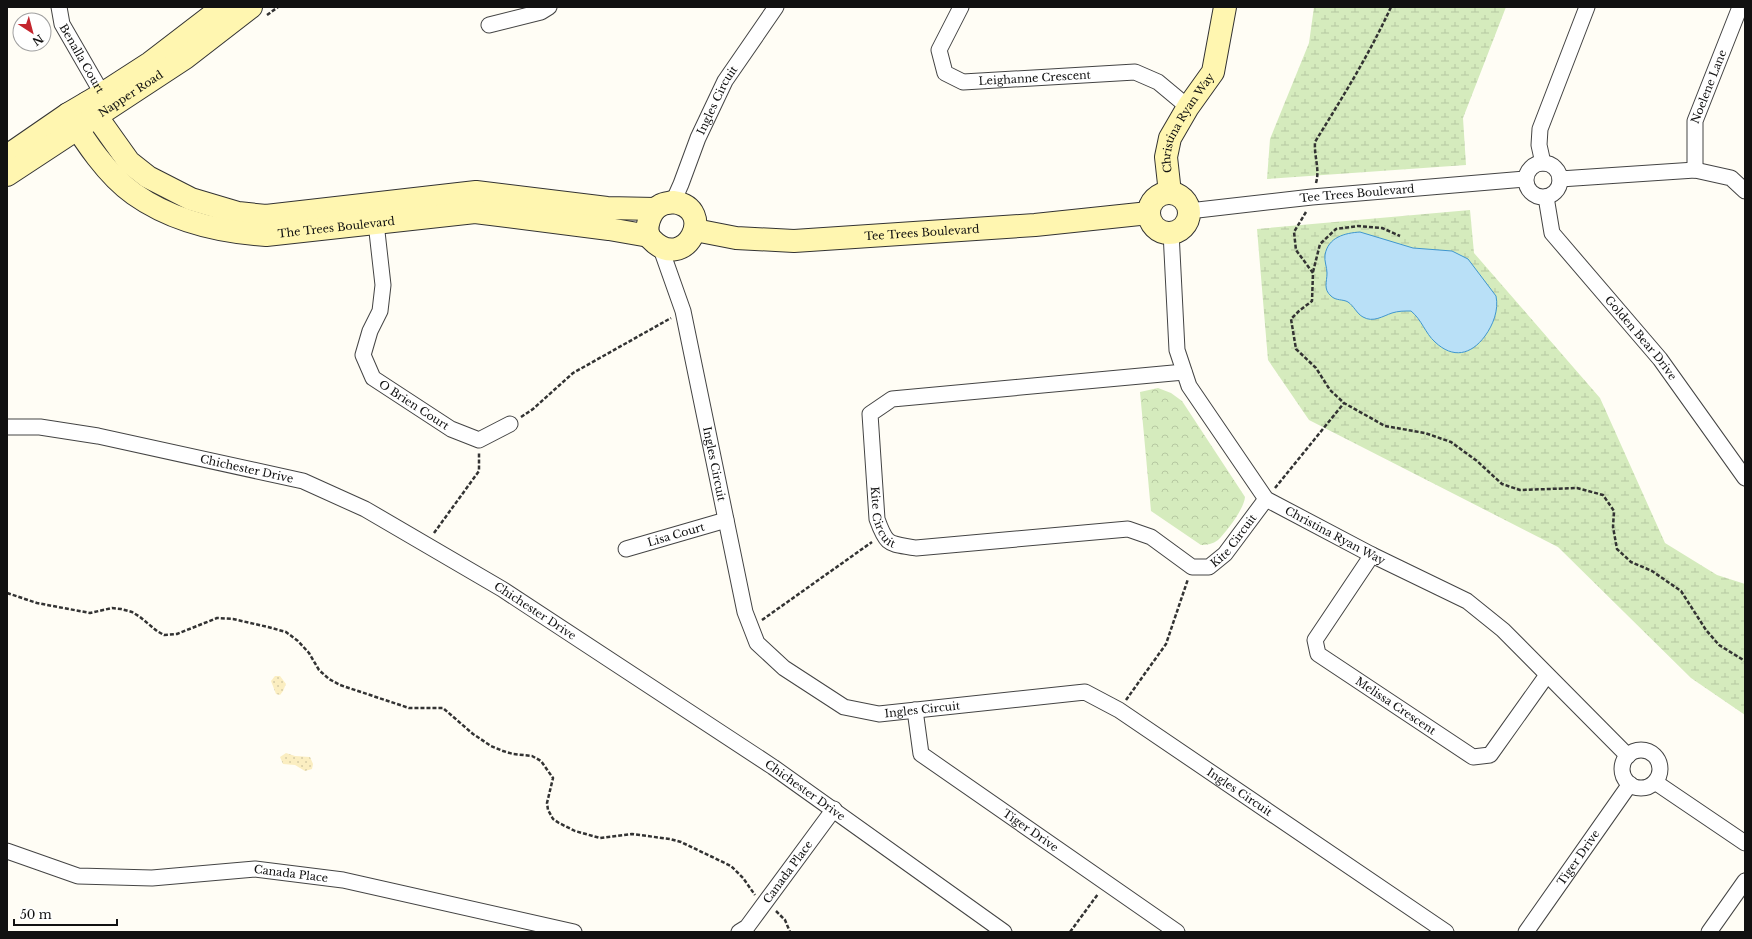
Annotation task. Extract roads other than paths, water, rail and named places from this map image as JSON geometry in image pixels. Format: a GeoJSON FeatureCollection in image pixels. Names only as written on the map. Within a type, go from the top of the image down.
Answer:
{"type":"FeatureCollection","features":[{"type":"Feature","properties":{"kind":"street","name":"Benalla Court"},"geometry":{"type":"LineString","coordinates":[[59,7],[62,24],[99,106]]}},
{"type":"Feature","properties":{"kind":"street","name":"Napper Road"},"geometry":{"type":"LineString","coordinates":[[99,106],[150,62],[223,7]]}},
{"type":"Feature","properties":{"kind":"street","name":"Napper Road"},"geometry":{"type":"LineString","coordinates":[[7,156],[73,122],[185,58],[251,7]]}},
{"type":"Feature","properties":{"kind":"street"},"geometry":{"type":"LineString","coordinates":[[488,25],[541,12],[549,7]]}},
{"type":"Feature","properties":{"kind":"street","name":"Ingles Circuit"},"geometry":{"type":"LineString","coordinates":[[664,205],[682,184],[698,138],[725,82],[776,7]]}},
{"type":"Feature","properties":{"kind":"street","name":"Leighanne Crescent"},"geometry":{"type":"LineString","coordinates":[[961,7],[939,50],[945,73],[963,82],[1136,72],[1158,82],[1188,107]]}},
{"type":"Feature","properties":{"kind":"street","name":"Christina Ryan Way"},"geometry":{"type":"LineString","coordinates":[[1170,193],[1166,157],[1170,138],[1188,107],[1213,72],[1225,7]]}},
{"type":"Feature","properties":{"kind":"street"},"geometry":{"type":"LineString","coordinates":[[1543,163],[1539,145],[1540,128],[1587,7]]}},
{"type":"Feature","properties":{"kind":"street","name":"Noelene Lane"},"geometry":{"type":"LineString","coordinates":[[1695,170],[1695,121],[1740,7]]}},
{"type":"Feature","properties":{"kind":"street","name":"The Trees Boulevard"},"geometry":{"type":"LineString","coordinates":[[99,106],[129,162],[148,177],[191,199],[238,213],[266,216],[475,212],[609,229],[654,241]]}},
{"type":"Feature","properties":{"kind":"street","name":"Napper Road"},"geometry":{"type":"LineString","coordinates":[[7,175],[73,122]]}},
{"type":"Feature","properties":{"kind":"street","name":"The Trees Boulevard"},"geometry":{"type":"LineString","coordinates":[[73,122],[88,144],[114,175],[133,194],[188,221],[235,233],[266,235],[476,192],[607,208],[664,205]]}},
{"type":"Feature","properties":{"kind":"street"},"geometry":{"type":"LineString","coordinates":[[1543,163],[1552,165],[1558,172],[1560,180],[1556,191],[1546,197],[1536,196],[1528,189],[1525,179],[1528,171],[1535,165],[1543,163]]}},
{"type":"Feature","properties":{"kind":"street"},"geometry":{"type":"LineString","coordinates":[[1560,180],[1695,170],[1730,178],[1745,191]]}},
{"type":"Feature","properties":{"kind":"street","name":"Tee Trees Boulevard"},"geometry":{"type":"LineString","coordinates":[[1189,211],[1312,197],[1525,179]]}},
{"type":"Feature","properties":{"kind":"street"},"geometry":{"type":"LineString","coordinates":[[1170,193],[1177,194],[1183,198],[1189,211],[1188,217],[1182,228],[1171,232],[1159,230],[1150,220],[1149,213],[1153,201],[1157,197],[1170,193]]}},
{"type":"Feature","properties":{"kind":"street","name":"Golden Bear Drive"},"geometry":{"type":"LineString","coordinates":[[1546,197],[1552,233],[1660,359],[1745,478]]}},
{"type":"Feature","properties":{"kind":"street"},"geometry":{"type":"LineString","coordinates":[[664,205],[686,207],[692,212],[695,221],[695,230],[692,238],[679,248],[670,250],[654,241],[648,225],[650,215],[664,205]]}},
{"type":"Feature","properties":{"kind":"street","name":"O Brien Court"},"geometry":{"type":"LineString","coordinates":[[375,213],[383,285],[380,311],[370,331],[363,355],[373,378],[451,428],[479,440],[510,424]]}},
{"type":"Feature","properties":{"kind":"street","name":"Tee Trees Boulevard"},"geometry":{"type":"LineString","coordinates":[[695,230],[736,238],[794,241],[1035,225],[1149,213]]}},
{"type":"Feature","properties":{"kind":"street","name":"Christina Ryan Way"},"geometry":{"type":"LineString","coordinates":[[1171,232],[1176,350],[1190,386],[1266,500],[1372,555],[1467,601],[1503,630],[1628,756]]}},
{"type":"Feature","properties":{"kind":"street","name":"Ingles Circuit"},"geometry":{"type":"LineString","coordinates":[[654,241],[682,311],[745,612],[757,642],[784,668],[844,707],[879,714],[1085,692],[1119,710],[1446,932]]}},
{"type":"Feature","properties":{"kind":"street","name":"Kite Circuit"},"geometry":{"type":"LineString","coordinates":[[1184,372],[892,399],[870,414],[877,519],[883,535],[890,544],[916,548],[1128,529],[1151,538],[1192,567],[1208,567],[1225,554],[1266,500]]}},
{"type":"Feature","properties":{"kind":"street","name":"Chichester Drive"},"geometry":{"type":"LineString","coordinates":[[7,427],[40,427],[98,436],[303,481],[364,510],[426,544],[502,589],[773,767],[834,809],[1004,932]]}},
{"type":"Feature","properties":{"kind":"street","name":"Lisa Court"},"geometry":{"type":"LineString","coordinates":[[626,549],[726,520]]}},
{"type":"Feature","properties":{"kind":"street","name":"Melissa Crescent"},"geometry":{"type":"LineString","coordinates":[[1372,555],[1315,640],[1318,654],[1473,757],[1490,755],[1547,675]]}},
{"type":"Feature","properties":{"kind":"street","name":"Tiger Drive"},"geometry":{"type":"LineString","coordinates":[[915,710],[922,754],[1177,932]]}},
{"type":"Feature","properties":{"kind":"street"},"geometry":{"type":"LineString","coordinates":[[1641,750],[1654,756],[1660,769],[1659,776],[1655,782],[1646,787],[1635,787],[1630,784],[1626,780],[1622,770],[1628,756],[1641,750]]}},
{"type":"Feature","properties":{"kind":"street"},"geometry":{"type":"LineString","coordinates":[[1655,782],[1745,843]]}},
{"type":"Feature","properties":{"kind":"street","name":"Tiger Drive"},"geometry":{"type":"LineString","coordinates":[[1526,932],[1630,784]]}},
{"type":"Feature","properties":{"kind":"street","name":"Canada Place"},"geometry":{"type":"LineString","coordinates":[[739,932],[771,906],[834,809]]}},
{"type":"Feature","properties":{"kind":"street","name":"Canada Place"},"geometry":{"type":"LineString","coordinates":[[7,851],[78,876],[152,878],[255,869],[343,880],[567,931]]}},
{"type":"Feature","properties":{"kind":"street"},"geometry":{"type":"LineString","coordinates":[[1709,932],[1745,881]]}},
{"type":"Feature","properties":{"kind":"water"},"geometry":{"type":"Polygon","coordinates":[[[1360,232],[1413,248],[1452,251],[1468,259],[1496,296],[1497,301],[1493,322],[1488,332],[1480,342],[1468,351],[1455,353],[1448,351],[1435,342],[1418,318],[1411,311],[1394,312],[1382,317],[1367,319],[1361,316],[1348,302],[1335,299],[1331,296],[1326,288],[1327,273],[1325,255],[1327,249],[1333,240],[1338,237],[1349,233],[1360,232]]]}}]}
